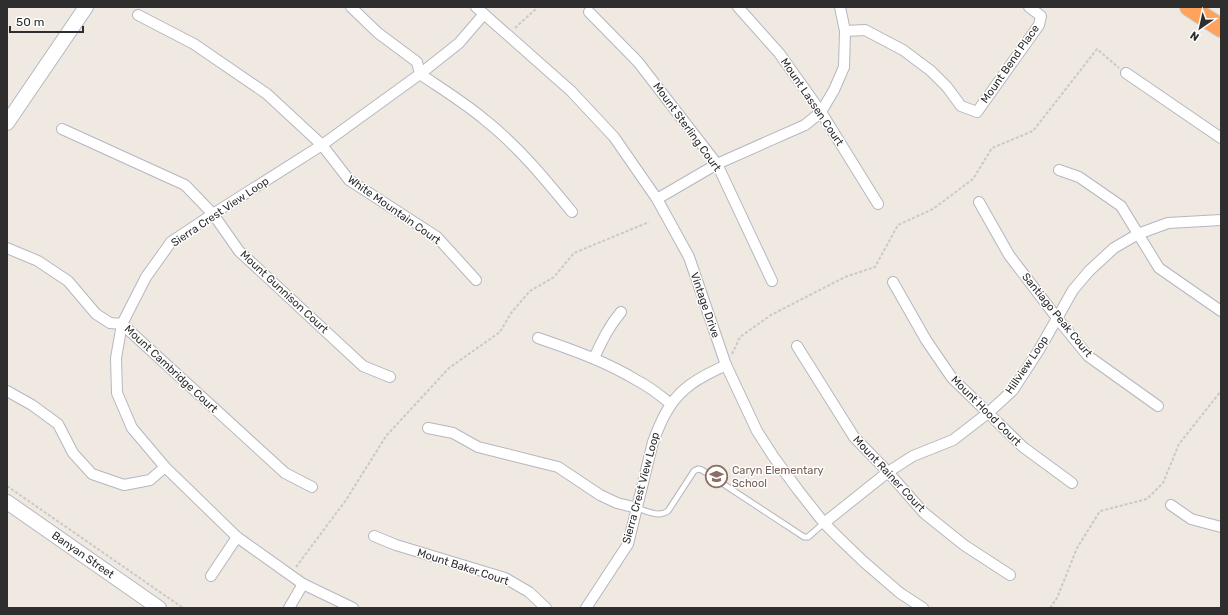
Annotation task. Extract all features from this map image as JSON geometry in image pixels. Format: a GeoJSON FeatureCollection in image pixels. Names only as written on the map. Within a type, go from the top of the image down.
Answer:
{"type":"FeatureCollection","features":[{"type":"Feature","properties":{"kind":"highway"},"geometry":{"type":"LineString","coordinates":[[1189,7],[1221,28]]}},
{"type":"Feature","properties":{"kind":"main road"},"geometry":{"type":"LineString","coordinates":[[7,123],[86,7]]}},
{"type":"Feature","properties":{"kind":"main road","name":"Banyan Street"},"geometry":{"type":"LineString","coordinates":[[7,502],[159,608]]}},
{"type":"Feature","properties":{"kind":"street"},"geometry":{"type":"LineString","coordinates":[[351,7],[378,33],[417,62],[420,74],[496,129],[539,172],[572,212]]}},
{"type":"Feature","properties":{"kind":"street","name":"Mount Lassen Court"},"geometry":{"type":"LineString","coordinates":[[738,7],[779,53],[821,112],[878,204]]}},
{"type":"Feature","properties":{"kind":"street"},"geometry":{"type":"LineString","coordinates":[[657,199],[717,164],[805,125],[821,112],[834,90],[844,67],[845,31],[840,7]]}},
{"type":"Feature","properties":{"kind":"street","name":"Mount Bend Place"},"geometry":{"type":"LineString","coordinates":[[845,31],[865,30],[902,50],[931,71],[947,87],[961,106],[977,112],[1039,24],[1041,16],[1029,7]]}},
{"type":"Feature","properties":{"kind":"street","name":"Sierra Crest View Loop"},"geometry":{"type":"LineString","coordinates":[[353,608],[303,584],[237,537],[165,466],[132,428],[117,393],[116,358],[122,324],[146,277],[171,242],[322,145],[420,74],[459,43],[480,10]]}},
{"type":"Feature","properties":{"kind":"street","name":"Vintage Drive"},"geometry":{"type":"LineString","coordinates":[[480,10],[571,90],[614,138],[657,199],[689,258],[726,365],[761,437],[798,490],[824,523],[864,562],[900,592],[923,608]]}},
{"type":"Feature","properties":{"kind":"street","name":"Mount Sterling Court"},"geometry":{"type":"LineString","coordinates":[[589,12],[638,62],[717,164],[772,281]]}},
{"type":"Feature","properties":{"kind":"street","name":"White Mountain Court"},"geometry":{"type":"LineString","coordinates":[[138,15],[194,44],[267,94],[322,145],[349,180],[437,238],[476,280]]}},
{"type":"Feature","properties":{"kind":"street"},"geometry":{"type":"LineString","coordinates":[[1126,73],[1221,138]]}},
{"type":"Feature","properties":{"kind":"street","name":"Mount Gunnison Court"},"geometry":{"type":"LineString","coordinates":[[62,129],[185,185],[213,214],[239,251],[363,366],[390,377]]}},
{"type":"Feature","properties":{"kind":"street"},"geometry":{"type":"LineString","coordinates":[[1059,170],[1079,177],[1121,206],[1159,268],[1221,311]]}},
{"type":"Feature","properties":{"kind":"street","name":"Santiago Peak Court"},"geometry":{"type":"LineString","coordinates":[[980,202],[1009,255],[1088,356],[1158,406]]}},
{"type":"Feature","properties":{"kind":"street","name":"Hillview Loop"},"geometry":{"type":"LineString","coordinates":[[824,523],[888,472],[913,456],[953,440],[988,413],[1012,390],[1039,350],[1073,290],[1089,271],[1114,248],[1138,234],[1168,223],[1221,220]]}},
{"type":"Feature","properties":{"kind":"street","name":"Mount Cambridge Court"},"geometry":{"type":"LineString","coordinates":[[7,248],[38,261],[68,280],[96,314],[110,323],[122,324],[285,473],[312,487]]}},
{"type":"Feature","properties":{"kind":"street","name":"Mount Hood Court"},"geometry":{"type":"LineString","coordinates":[[893,282],[926,340],[952,378],[1023,447],[1072,483]]}},
{"type":"Feature","properties":{"kind":"street"},"geometry":{"type":"LineString","coordinates":[[594,358],[602,340],[621,312]]}},
{"type":"Feature","properties":{"kind":"street"},"geometry":{"type":"LineString","coordinates":[[538,338],[594,358],[639,381],[672,404]]}},
{"type":"Feature","properties":{"kind":"street","name":"Mount Rainer Court"},"geometry":{"type":"LineString","coordinates":[[797,346],[854,437],[888,472],[924,513],[964,545],[1010,575]]}},
{"type":"Feature","properties":{"kind":"street","name":"Sierra Crest View Loop"},"geometry":{"type":"LineString","coordinates":[[586,608],[628,544],[658,427],[672,404],[684,389],[698,379],[726,365]]}},
{"type":"Feature","properties":{"kind":"street"},"geometry":{"type":"LineString","coordinates":[[7,391],[32,405],[58,424],[73,453],[92,474],[124,485],[150,480],[165,466]]}},
{"type":"Feature","properties":{"kind":"street"},"geometry":{"type":"LineString","coordinates":[[428,428],[453,433],[478,447],[558,467],[600,495],[617,503],[637,508]]}},
{"type":"Feature","properties":{"kind":"street"},"geometry":{"type":"LineString","coordinates":[[1171,505],[1191,519],[1221,527]]}},
{"type":"Feature","properties":{"kind":"street","name":"Mount Baker Court"},"geometry":{"type":"LineString","coordinates":[[374,536],[396,545],[505,578],[529,592],[546,608]]}},
{"type":"Feature","properties":{"kind":"street"},"geometry":{"type":"LineString","coordinates":[[211,576],[237,537]]}},
{"type":"Feature","properties":{"kind":"street"},"geometry":{"type":"LineString","coordinates":[[289,608],[303,584]]}},
{"type":"Feature","properties":{"kind":"lane"},"geometry":{"type":"LineString","coordinates":[[637,508],[656,514],[663,514],[668,511],[694,471],[698,469],[702,470],[804,537],[808,537],[824,523]]}},
{"type":"Feature","properties":{"kind":"path"},"geometry":{"type":"LineString","coordinates":[[508,35],[538,7]]}},
{"type":"Feature","properties":{"kind":"path"},"geometry":{"type":"LineString","coordinates":[[726,365],[740,338],[771,315],[846,277],[875,267],[898,225],[933,209],[973,179],[992,148],[1033,131],[1097,49],[1126,73]]}},
{"type":"Feature","properties":{"kind":"path"},"geometry":{"type":"LineString","coordinates":[[290,575],[346,500],[386,436],[449,368],[500,332],[511,313],[530,292],[554,277],[574,253],[649,222]]}},
{"type":"Feature","properties":{"kind":"path"},"geometry":{"type":"LineString","coordinates":[[1050,608],[1057,598],[1078,548],[1100,511],[1147,499],[1163,482],[1179,444],[1221,391]]}},
{"type":"Feature","properties":{"kind":"path"},"geometry":{"type":"LineString","coordinates":[[7,486],[183,608]]}},
{"type":"Feature","properties":{"kind":"place","name":"Caryn Elementary School"},"geometry":{"type":"Point","coordinates":[716,476]}}]}
